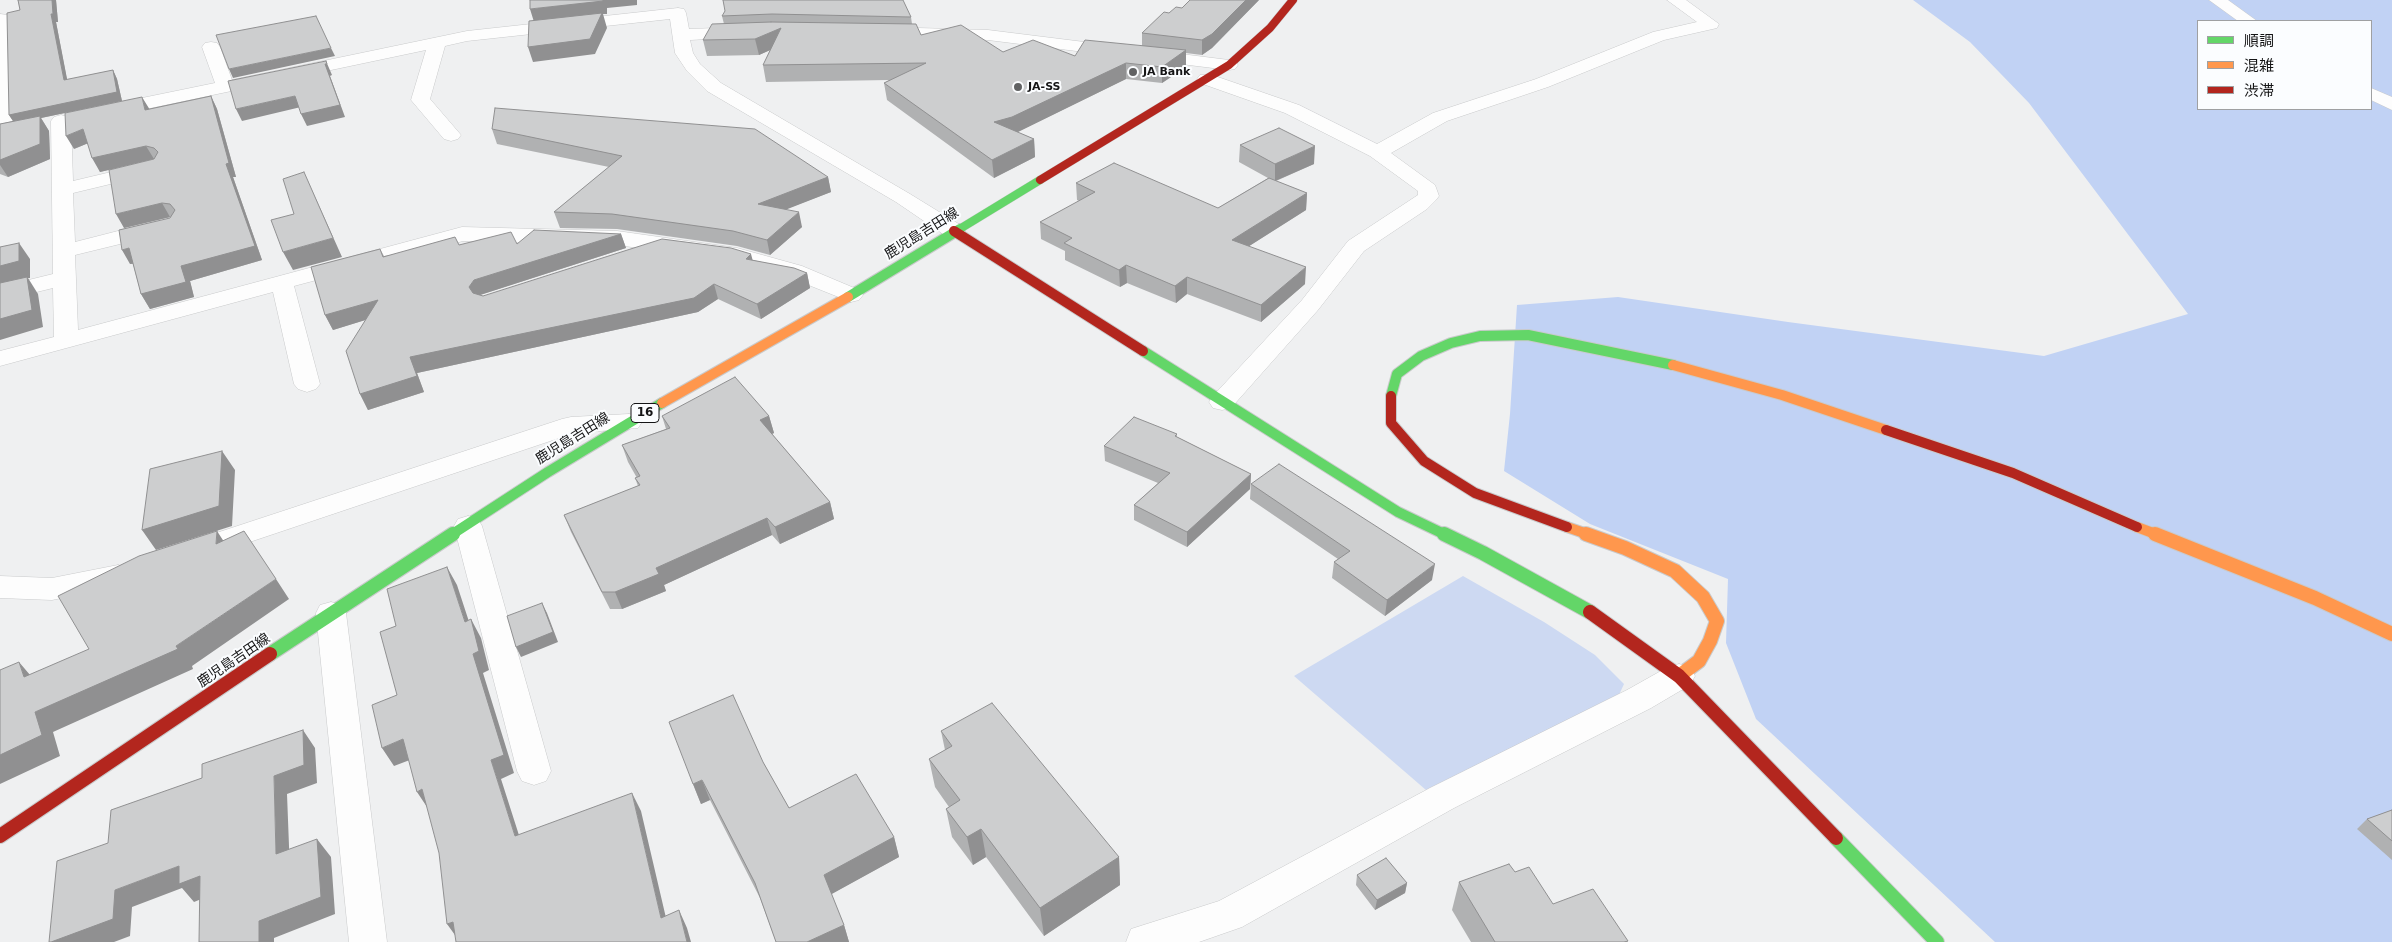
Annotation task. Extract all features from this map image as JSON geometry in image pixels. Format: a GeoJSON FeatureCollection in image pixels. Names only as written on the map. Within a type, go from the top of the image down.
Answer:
{"type":"FeatureCollection","features":[{"type":"Feature","properties":{"kind":"street","name":"鹿児島吉田線"},"geometry":{"type":"LineString","coordinates":[[0,836],[331,614],[548,472],[629,422],[851,295],[1229,65],[1270,28],[1293,0]]}},
{"type":"Feature","properties":{"kind":"street"},"geometry":{"type":"LineString","coordinates":[[1377,152],[1440,117],[1483,101],[1542,83],[1659,36],[1711,24],[1675,0]]}},
{"type":"Feature","properties":{"kind":"street"},"geometry":{"type":"LineString","coordinates":[[2217,0],[2247,20]]}},
{"type":"Feature","properties":{"kind":"street"},"geometry":{"type":"LineString","coordinates":[[66,342],[62,189],[68,119],[467,36],[678,6],[680,35],[684,53],[693,67],[714,87],[904,198],[1222,402],[1398,512],[1482,553],[1592,613],[1679,676],[1889,896],[1936,942]]}},
{"type":"Feature","properties":{"kind":"street"},"geometry":{"type":"LineString","coordinates":[[2,19],[2,134],[22,129]]}},
{"type":"Feature","properties":{"kind":"street"},"geometry":{"type":"LineString","coordinates":[[680,35],[764,31]]}},
{"type":"Feature","properties":{"kind":"street"},"geometry":{"type":"LineString","coordinates":[[869,32],[988,35],[1229,65]]}},
{"type":"Feature","properties":{"kind":"street"},"geometry":{"type":"LineString","coordinates":[[437,42],[420,100],[451,135]]}},
{"type":"Feature","properties":{"kind":"street"},"geometry":{"type":"LineString","coordinates":[[211,47],[225,86]]}},
{"type":"Feature","properties":{"kind":"street"},"geometry":{"type":"LineString","coordinates":[[1206,79],[1292,109],[1377,152],[1428,189],[1429,196],[1420,205],[1356,246],[1310,305],[1222,402]]}},
{"type":"Feature","properties":{"kind":"street"},"geometry":{"type":"LineString","coordinates":[[2372,94],[2392,104]]}},
{"type":"Feature","properties":{"kind":"street"},"geometry":{"type":"LineString","coordinates":[[62,189],[154,168]]}},
{"type":"Feature","properties":{"kind":"street"},"geometry":{"type":"LineString","coordinates":[[64,251],[170,225]]}},
{"type":"Feature","properties":{"kind":"street"},"geometry":{"type":"LineString","coordinates":[[0,359],[462,234],[617,238],[737,255],[794,270],[851,295]]}},
{"type":"Feature","properties":{"kind":"street"},"geometry":{"type":"LineString","coordinates":[[618,260],[664,245]]}},
{"type":"Feature","properties":{"kind":"street"},"geometry":{"type":"LineString","coordinates":[[0,294],[64,278]]}},
{"type":"Feature","properties":{"kind":"street"},"geometry":{"type":"LineString","coordinates":[[282,283],[307,384]]}},
{"type":"Feature","properties":{"kind":"street"},"geometry":{"type":"LineString","coordinates":[[1145,942],[1228,915],[1442,798],[1639,699],[1679,676],[1699,661],[1710,640],[1717,621],[1703,597],[1675,571],[1625,548],[1475,493],[1424,461],[1391,423],[1391,396],[1397,374],[1421,356],[1451,343],[1490,336],[1528,335],[1681,367],[1782,395],[2013,473],[2123,522],[2316,598],[2392,634]]}},
{"type":"Feature","properties":{"kind":"street"},"geometry":{"type":"LineString","coordinates":[[184,554],[571,425],[629,422]]}},
{"type":"Feature","properties":{"kind":"street"},"geometry":{"type":"LineString","coordinates":[[468,526],[534,771]]}},
{"type":"Feature","properties":{"kind":"street"},"geometry":{"type":"LineString","coordinates":[[0,588],[52,589],[108,579],[146,567]]}},
{"type":"Feature","properties":{"kind":"street"},"geometry":{"type":"LineString","coordinates":[[331,614],[368,942]]}},
{"type":"Feature","properties":{"kind":"shaded area"},"geometry":{"type":"Polygon","coordinates":[[[1913,0],[2392,0],[2392,942],[1995,942],[1756,719],[1726,643],[1728,579],[1590,524],[1504,471],[1510,414],[1517,305],[1618,297],[2044,356],[2188,314],[2029,103],[1970,42],[1913,0]]]}},
{"type":"Feature","properties":{"kind":"shaded area"},"geometry":{"type":"Polygon","coordinates":[[[1463,576],[1544,622],[1595,655],[1624,684],[1618,697],[1426,790],[1294,676],[1463,576]]]}},
{"type":"Feature","properties":{"kind":"building"},"geometry":{"type":"Polygon","coordinates":[[[18,0],[52,0],[53,14],[51,14],[64,80],[113,70],[117,92],[9,115],[7,13],[20,10],[18,0]]]}},
{"type":"Feature","properties":{"kind":"building"},"geometry":{"type":"Polygon","coordinates":[[[530,0],[603,0],[603,1],[530,9],[530,0]]]}},
{"type":"Feature","properties":{"kind":"building"},"geometry":{"type":"Polygon","coordinates":[[[723,0],[903,0],[911,17],[772,14],[722,16],[725,11],[723,0]]]}},
{"type":"Feature","properties":{"kind":"building"},"geometry":{"type":"Polygon","coordinates":[[[1190,0],[1246,0],[1212,34],[1202,40],[1142,33],[1164,12],[1169,13],[1176,7],[1182,8],[1190,0]]]}},
{"type":"Feature","properties":{"kind":"building"},"geometry":{"type":"Polygon","coordinates":[[[602,13],[590,39],[528,47],[529,21],[602,13]]]}},
{"type":"Feature","properties":{"kind":"building"},"geometry":{"type":"Polygon","coordinates":[[[316,16],[331,48],[229,69],[216,35],[316,16]]]}},
{"type":"Feature","properties":{"kind":"building"},"geometry":{"type":"Polygon","coordinates":[[[771,22],[916,24],[921,35],[961,25],[1003,52],[1033,40],[1075,56],[1085,40],[1186,50],[1162,67],[1126,63],[1012,117],[994,122],[1034,139],[992,160],[884,83],[926,63],[763,65],[781,28],[755,39],[703,40],[712,24],[771,22]]]}},
{"type":"Feature","properties":{"kind":"building"},"geometry":{"type":"Polygon","coordinates":[[[326,61],[327,64],[325,64],[340,105],[301,114],[295,96],[236,109],[228,81],[326,61]]]}},
{"type":"Feature","properties":{"kind":"building"},"geometry":{"type":"Polygon","coordinates":[[[211,96],[229,163],[226,164],[255,246],[181,266],[186,282],[141,294],[129,248],[122,250],[119,230],[170,218],[175,210],[170,204],[162,203],[116,214],[109,170],[154,159],[158,152],[154,148],[146,146],[92,158],[83,129],[66,136],[65,113],[142,97],[145,110],[211,96]]]}},
{"type":"Feature","properties":{"kind":"building"},"geometry":{"type":"Polygon","coordinates":[[[495,108],[755,129],[828,177],[758,204],[799,212],[767,240],[733,231],[612,214],[554,212],[622,156],[492,129],[495,108]]]}},
{"type":"Feature","properties":{"kind":"building"},"geometry":{"type":"Polygon","coordinates":[[[40,116],[40,144],[0,160],[0,124],[40,116]]]}},
{"type":"Feature","properties":{"kind":"building"},"geometry":{"type":"Polygon","coordinates":[[[1279,128],[1315,146],[1275,164],[1240,145],[1279,128]]]}},
{"type":"Feature","properties":{"kind":"building"},"geometry":{"type":"Polygon","coordinates":[[[1114,163],[1218,208],[1269,178],[1307,193],[1232,240],[1306,267],[1261,305],[1187,277],[1175,286],[1126,265],[1119,270],[1064,243],[1072,238],[1040,222],[1095,192],[1076,183],[1114,163]]]}},
{"type":"Feature","properties":{"kind":"building"},"geometry":{"type":"Polygon","coordinates":[[[304,172],[333,238],[283,252],[271,220],[294,214],[283,179],[304,172]]]}},
{"type":"Feature","properties":{"kind":"building"},"geometry":{"type":"Polygon","coordinates":[[[534,230],[621,234],[474,280],[469,287],[473,293],[483,296],[662,239],[731,248],[751,254],[746,259],[794,268],[807,273],[757,304],[714,284],[694,298],[410,357],[417,376],[360,394],[346,351],[378,300],[325,315],[311,267],[380,249],[383,257],[455,237],[459,245],[511,232],[517,244],[534,230]]]}},
{"type":"Feature","properties":{"kind":"building"},"geometry":{"type":"Polygon","coordinates":[[[19,243],[19,261],[0,266],[0,247],[19,243]]]}},
{"type":"Feature","properties":{"kind":"building"},"geometry":{"type":"Polygon","coordinates":[[[27,277],[32,310],[0,319],[0,283],[27,277]]]}},
{"type":"Feature","properties":{"kind":"building"},"geometry":{"type":"Polygon","coordinates":[[[735,377],[769,416],[760,420],[830,502],[775,527],[767,518],[656,568],[659,574],[615,592],[602,592],[564,515],[640,485],[635,478],[640,476],[622,445],[670,428],[662,416],[735,377]]]}},
{"type":"Feature","properties":{"kind":"building"},"geometry":{"type":"Polygon","coordinates":[[[1134,417],[1177,434],[1175,436],[1251,474],[1187,532],[1134,505],[1170,473],[1104,446],[1134,417]]]}},
{"type":"Feature","properties":{"kind":"building"},"geometry":{"type":"Polygon","coordinates":[[[222,451],[219,506],[142,530],[150,469],[222,451]]]}},
{"type":"Feature","properties":{"kind":"building"},"geometry":{"type":"Polygon","coordinates":[[[1279,464],[1435,564],[1387,600],[1334,562],[1350,551],[1251,484],[1279,464]]]}},
{"type":"Feature","properties":{"kind":"building"},"geometry":{"type":"Polygon","coordinates":[[[217,531],[216,544],[244,531],[276,579],[176,646],[178,649],[35,712],[42,735],[0,755],[0,670],[19,662],[24,677],[89,649],[58,596],[139,556],[217,531]]]}},
{"type":"Feature","properties":{"kind":"building"},"geometry":{"type":"Polygon","coordinates":[[[447,567],[465,622],[471,619],[479,651],[473,654],[504,755],[491,760],[515,836],[632,793],[661,918],[679,910],[687,942],[456,942],[453,922],[447,924],[439,853],[422,789],[417,792],[403,739],[382,748],[372,705],[397,695],[380,632],[396,626],[387,589],[447,567]]]}},
{"type":"Feature","properties":{"kind":"building"},"geometry":{"type":"Polygon","coordinates":[[[542,603],[553,632],[516,647],[507,616],[542,603]]]}},
{"type":"Feature","properties":{"kind":"building"},"geometry":{"type":"Polygon","coordinates":[[[733,695],[763,762],[789,808],[856,774],[894,837],[824,875],[844,925],[807,942],[776,942],[755,883],[702,780],[693,784],[669,722],[733,695]]]}},
{"type":"Feature","properties":{"kind":"building"},"geometry":{"type":"Polygon","coordinates":[[[992,703],[1119,857],[1040,908],[981,829],[967,837],[946,809],[960,800],[929,759],[952,746],[941,731],[992,703]]]}},
{"type":"Feature","properties":{"kind":"building"},"geometry":{"type":"Polygon","coordinates":[[[303,730],[304,765],[274,776],[276,854],[317,839],[321,897],[259,921],[259,942],[199,942],[200,876],[179,884],[179,866],[115,890],[113,919],[49,942],[57,861],[108,843],[111,810],[202,778],[202,764],[303,730]]]}},
{"type":"Feature","properties":{"kind":"building"},"geometry":{"type":"Polygon","coordinates":[[[2392,810],[2392,841],[2367,819],[2392,810]]]}},
{"type":"Feature","properties":{"kind":"building"},"geometry":{"type":"Polygon","coordinates":[[[1386,858],[1407,883],[1377,900],[1357,875],[1386,858]]]}},
{"type":"Feature","properties":{"kind":"building"},"geometry":{"type":"Polygon","coordinates":[[[1509,864],[1515,872],[1529,867],[1553,904],[1593,889],[1628,941],[1495,942],[1459,882],[1509,864]]]}},
{"type":"Feature","properties":{"kind":"traffic: fast"},"geometry":{"type":"LineString","coordinates":[[848,297],[1040,180]]}},
{"type":"Feature","properties":{"kind":"traffic: fast"},"geometry":{"type":"LineString","coordinates":[[1391,396],[1397,374],[1421,356],[1451,343],[1480,336],[1528,335],[1673,365]]}},
{"type":"Feature","properties":{"kind":"traffic: fast"},"geometry":{"type":"LineString","coordinates":[[1143,351],[1398,512],[1483,553],[1590,612]]}},
{"type":"Feature","properties":{"kind":"traffic: fast"},"geometry":{"type":"LineString","coordinates":[[270,654],[548,472],[662,403]]}},
{"type":"Feature","properties":{"kind":"traffic: fast"},"geometry":{"type":"LineString","coordinates":[[1836,838],[1937,942]]}},
{"type":"Feature","properties":{"kind":"traffic: slow"},"geometry":{"type":"LineString","coordinates":[[662,403],[848,297]]}},
{"type":"Feature","properties":{"kind":"traffic: slow"},"geometry":{"type":"LineString","coordinates":[[1673,365],[1782,395],[1886,430]]}},
{"type":"Feature","properties":{"kind":"traffic: slow"},"geometry":{"type":"LineString","coordinates":[[1567,527],[1625,548],[1675,571],[1703,597],[1717,621],[1710,641],[1699,661],[1679,676]]}},
{"type":"Feature","properties":{"kind":"traffic: slow"},"geometry":{"type":"LineString","coordinates":[[2137,527],[2315,598],[2392,634]]}},
{"type":"Feature","properties":{"kind":"traffic: jam"},"geometry":{"type":"LineString","coordinates":[[1040,180],[1229,65],[1270,28],[1293,0]]}},
{"type":"Feature","properties":{"kind":"traffic: jam"},"geometry":{"type":"LineString","coordinates":[[954,231],[1143,351]]}},
{"type":"Feature","properties":{"kind":"traffic: jam"},"geometry":{"type":"LineString","coordinates":[[1391,396],[1391,423],[1424,461],[1475,493],[1567,527]]}},
{"type":"Feature","properties":{"kind":"traffic: jam"},"geometry":{"type":"LineString","coordinates":[[1886,430],[2013,473],[2137,527]]}},
{"type":"Feature","properties":{"kind":"traffic: jam"},"geometry":{"type":"LineString","coordinates":[[1590,612],[1679,676],[1836,838]]}},
{"type":"Feature","properties":{"kind":"traffic: jam"},"geometry":{"type":"LineString","coordinates":[[0,836],[270,654]]}},
{"type":"Feature","properties":{"kind":"place","name":"JA Bank"},"geometry":{"type":"Point","coordinates":[1133,72]}},
{"type":"Feature","properties":{"kind":"place","name":"JA-SS"},"geometry":{"type":"Point","coordinates":[1018,87]}}]}
